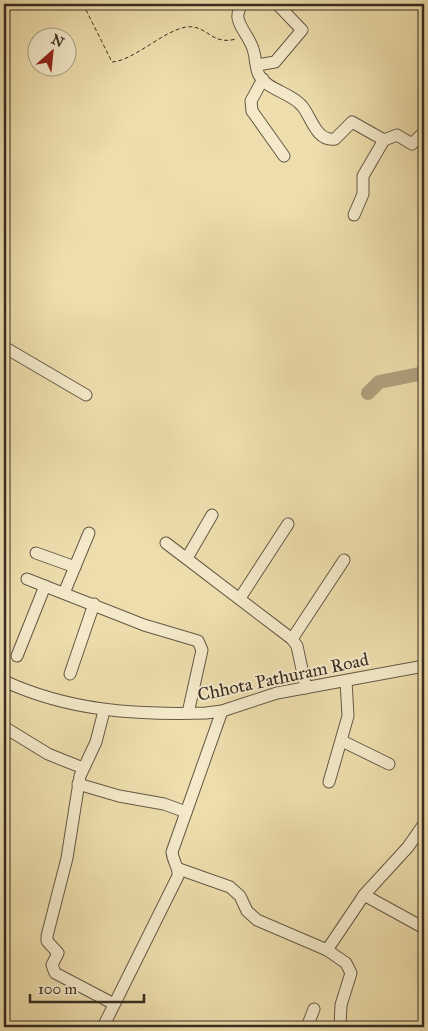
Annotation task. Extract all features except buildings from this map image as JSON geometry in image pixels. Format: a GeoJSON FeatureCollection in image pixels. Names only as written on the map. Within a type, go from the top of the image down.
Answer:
{"type":"FeatureCollection","features":[{"type":"Feature","properties":{"kind":"street"},"geometry":{"type":"LineString","coordinates":[[242,4],[238,11],[238,18],[247,36],[259,75],[263,80],[299,103],[304,108],[312,125],[326,137],[335,139],[352,122],[384,140]]}},
{"type":"Feature","properties":{"kind":"street"},"geometry":{"type":"LineString","coordinates":[[257,65],[275,62],[302,30],[277,4]]}},
{"type":"Feature","properties":{"kind":"street"},"geometry":{"type":"LineString","coordinates":[[263,80],[251,101],[252,111],[284,156]]}},
{"type":"Feature","properties":{"kind":"street"},"geometry":{"type":"LineString","coordinates":[[354,215],[363,194],[363,176],[384,140],[397,135],[408,144],[412,144],[424,132]]}},
{"type":"Feature","properties":{"kind":"street"},"geometry":{"type":"LineString","coordinates":[[4,347],[86,395]]}},
{"type":"Feature","properties":{"kind":"street"},"geometry":{"type":"LineString","coordinates":[[187,558],[212,515]]}},
{"type":"Feature","properties":{"kind":"street"},"geometry":{"type":"LineString","coordinates":[[240,598],[288,524]]}},
{"type":"Feature","properties":{"kind":"street"},"geometry":{"type":"LineString","coordinates":[[64,593],[89,533]]}},
{"type":"Feature","properties":{"kind":"street"},"geometry":{"type":"LineString","coordinates":[[166,543],[292,639],[296,646],[306,688]]}},
{"type":"Feature","properties":{"kind":"street"},"geometry":{"type":"LineString","coordinates":[[36,553],[75,567]]}},
{"type":"Feature","properties":{"kind":"street"},"geometry":{"type":"LineString","coordinates":[[292,639],[344,560]]}},
{"type":"Feature","properties":{"kind":"street"},"geometry":{"type":"LineString","coordinates":[[27,579],[144,625],[195,639],[200,643],[202,650],[188,713]]}},
{"type":"Feature","properties":{"kind":"street"},"geometry":{"type":"LineString","coordinates":[[17,656],[45,586]]}},
{"type":"Feature","properties":{"kind":"street"},"geometry":{"type":"LineString","coordinates":[[70,674],[94,604]]}},
{"type":"Feature","properties":{"kind":"street","name":"Chhota Pathuram Road"},"geometry":{"type":"LineString","coordinates":[[4,681],[46,698],[104,711],[188,713],[222,711],[260,698],[424,666]]}},
{"type":"Feature","properties":{"kind":"street"},"geometry":{"type":"LineString","coordinates":[[329,782],[342,741],[348,707],[346,681]]}},
{"type":"Feature","properties":{"kind":"street"},"geometry":{"type":"LineString","coordinates":[[104,711],[96,742],[83,768],[78,784],[67,858],[47,941],[58,953],[52,965],[55,973],[114,1004]]}},
{"type":"Feature","properties":{"kind":"street"},"geometry":{"type":"LineString","coordinates":[[222,711],[172,852],[173,859],[179,868],[201,875],[235,890],[247,911],[257,920],[327,950],[346,963],[351,973],[341,1005],[340,1027]]}},
{"type":"Feature","properties":{"kind":"street"},"geometry":{"type":"LineString","coordinates":[[4,727],[48,754],[83,768]]}},
{"type":"Feature","properties":{"kind":"street"},"geometry":{"type":"LineString","coordinates":[[342,741],[389,764]]}},
{"type":"Feature","properties":{"kind":"street"},"geometry":{"type":"LineString","coordinates":[[78,784],[119,796],[164,804],[186,812]]}},
{"type":"Feature","properties":{"kind":"street"},"geometry":{"type":"LineString","coordinates":[[327,950],[364,895],[408,847],[424,824]]}},
{"type":"Feature","properties":{"kind":"street"},"geometry":{"type":"LineString","coordinates":[[103,1027],[178,876],[179,868]]}},
{"type":"Feature","properties":{"kind":"street"},"geometry":{"type":"LineString","coordinates":[[364,895],[424,928]]}},
{"type":"Feature","properties":{"kind":"street"},"geometry":{"type":"LineString","coordinates":[[306,1027],[314,1009]]}},
{"type":"Feature","properties":{"kind":"path"},"geometry":{"type":"LineString","coordinates":[[83,4],[112,62],[184,27],[201,29],[217,40],[224,42],[247,36]]}},
{"type":"Feature","properties":{"kind":"waterway"},"geometry":{"type":"LineString","coordinates":[[368,393],[379,382],[424,373]]}}]}
